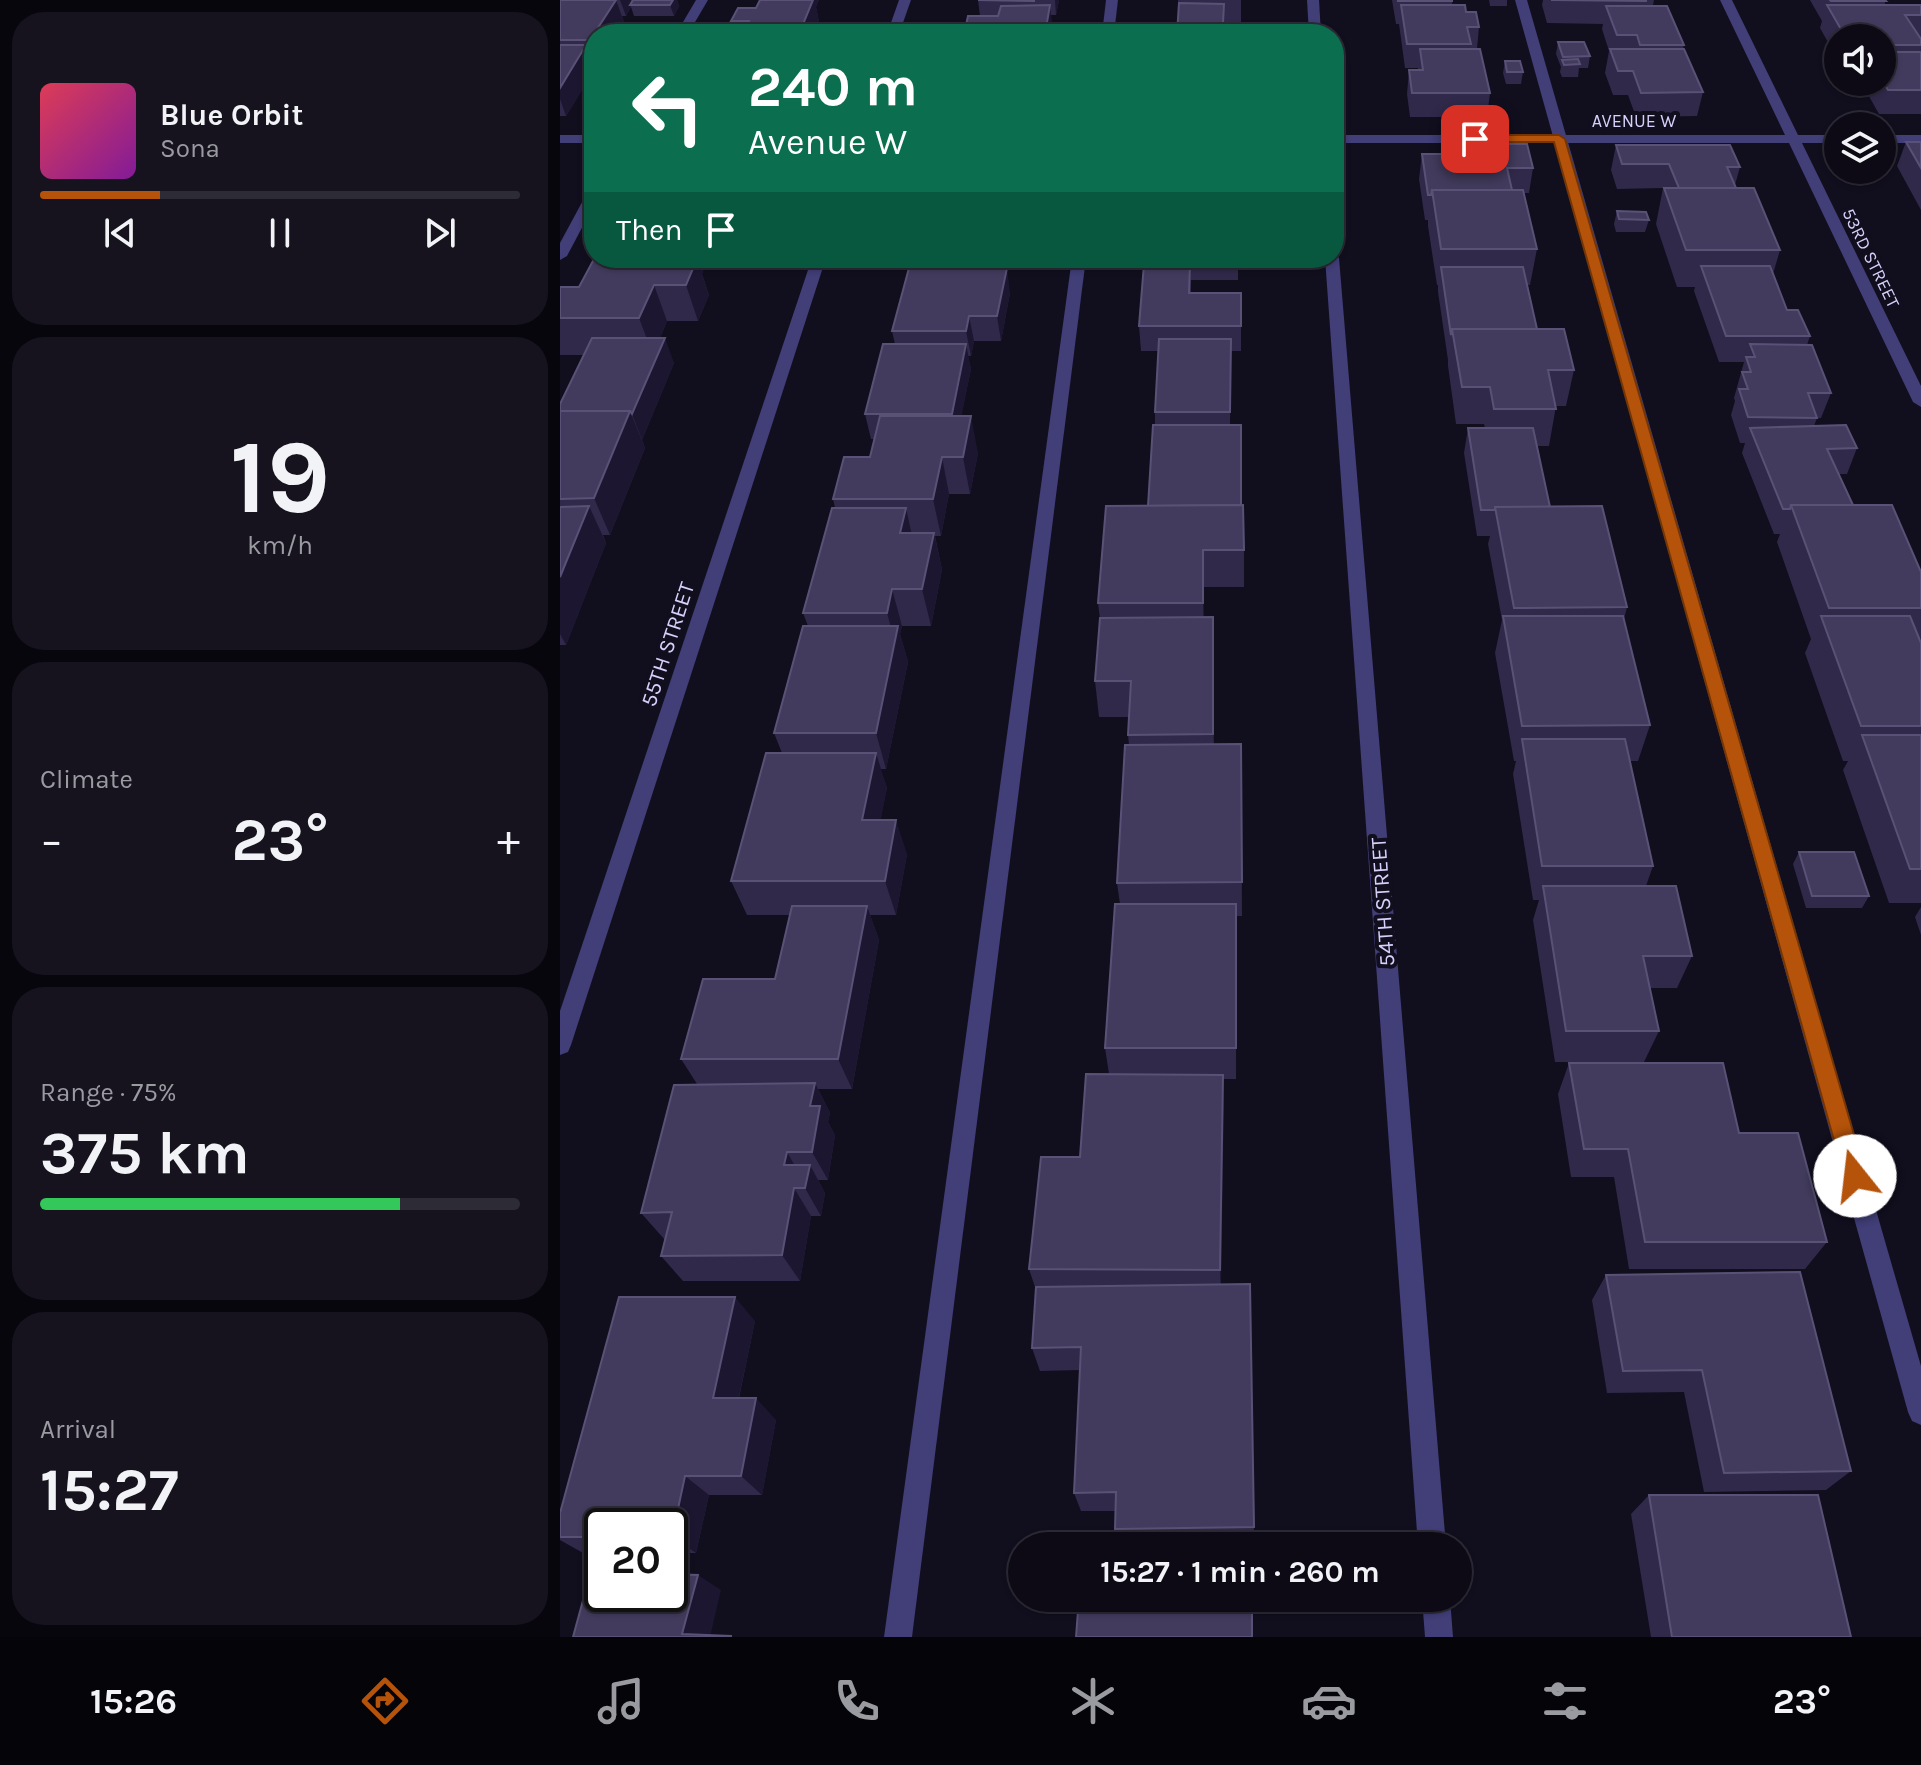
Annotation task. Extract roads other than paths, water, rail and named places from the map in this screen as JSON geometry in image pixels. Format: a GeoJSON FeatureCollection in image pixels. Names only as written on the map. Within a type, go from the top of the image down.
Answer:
{"type":"FeatureCollection","features":[{"type":"Feature","properties":{"kind":"street"},"geometry":{"type":"LineString","coordinates":[[688,24],[702,0]]}},
{"type":"Feature","properties":{"kind":"street"},"geometry":{"type":"LineString","coordinates":[[897,24],[905,0]]}},
{"type":"Feature","properties":{"kind":"street"},"geometry":{"type":"LineString","coordinates":[[1109,24],[1112,0]]}},
{"type":"Feature","properties":{"kind":"street"},"geometry":{"type":"LineString","coordinates":[[1313,0],[1314,24]]}},
{"type":"Feature","properties":{"kind":"street"},"geometry":{"type":"LineString","coordinates":[[1521,0],[1921,1412]]}},
{"type":"Feature","properties":{"kind":"street","name":"53RD STREET"},"geometry":{"type":"LineString","coordinates":[[1726,0],[1921,402]]}},
{"type":"Feature","properties":{"kind":"street"},"geometry":{"type":"LineString","coordinates":[[560,139],[584,139]]}},
{"type":"Feature","properties":{"kind":"street","name":"AVENUE W"},"geometry":{"type":"LineString","coordinates":[[1344,139],[1824,139]]}},
{"type":"Feature","properties":{"kind":"street"},"geometry":{"type":"LineString","coordinates":[[1896,139],[1921,139]]}},
{"type":"Feature","properties":{"kind":"street"},"geometry":{"type":"LineString","coordinates":[[560,256],[584,212]]}},
{"type":"Feature","properties":{"kind":"street","name":"55TH STREET"},"geometry":{"type":"LineString","coordinates":[[560,1045],[816,268]]}},
{"type":"Feature","properties":{"kind":"street"},"geometry":{"type":"LineString","coordinates":[[898,1637],[1078,268]]}},
{"type":"Feature","properties":{"kind":"street","name":"54TH STREET"},"geometry":{"type":"LineString","coordinates":[[1333,268],[1431,1532]]}},
{"type":"Feature","properties":{"kind":"street"},"geometry":{"type":"LineString","coordinates":[[1437,1612],[1439,1637]]}}]}
